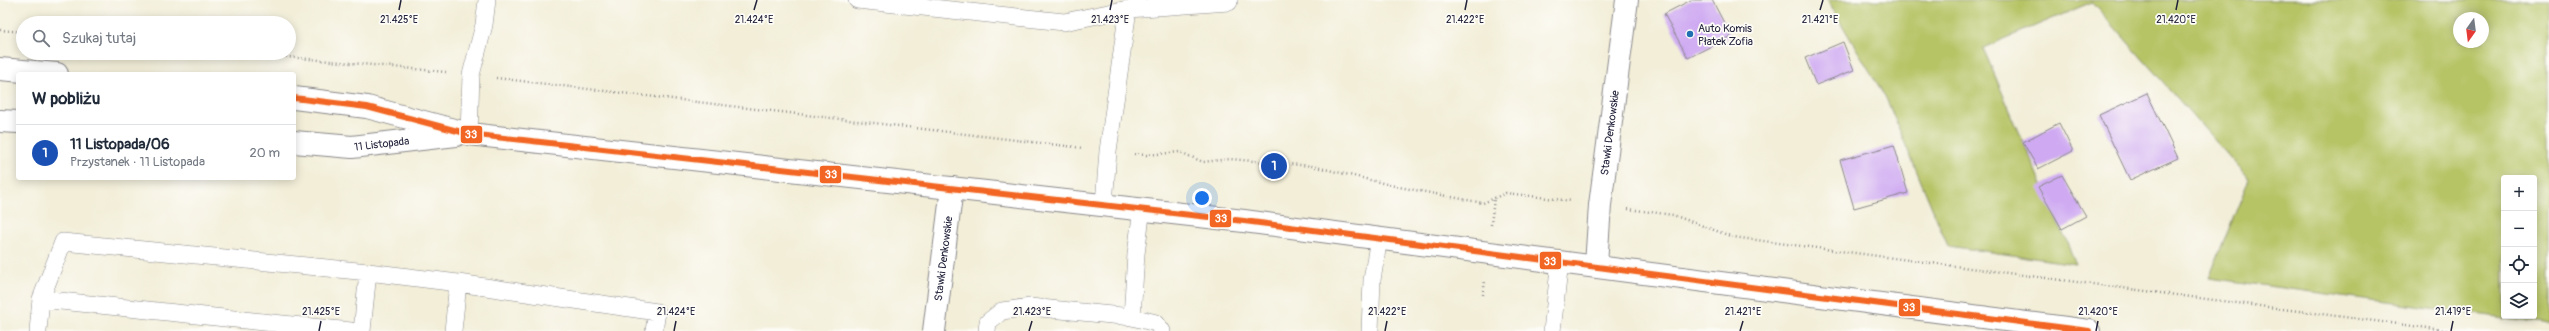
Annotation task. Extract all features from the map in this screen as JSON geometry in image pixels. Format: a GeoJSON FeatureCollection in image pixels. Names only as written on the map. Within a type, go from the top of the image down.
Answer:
{"type":"FeatureCollection","features":[{"type":"Feature","properties":{"kind":"street","name":"Stawki Denkowskie"},"geometry":{"type":"LineString","coordinates":[[1596,265],[1600,205],[1627,0]]}},
{"type":"Feature","properties":{"kind":"street"},"geometry":{"type":"LineString","coordinates":[[0,69],[34,72]]}},
{"type":"Feature","properties":{"kind":"street","name":"11 Listopada"},"geometry":{"type":"LineString","coordinates":[[296,98],[367,107],[469,134],[1142,208],[1596,265],[2089,331]]}},
{"type":"Feature","properties":{"kind":"street"},"geometry":{"type":"LineString","coordinates":[[0,121],[16,122]]}},
{"type":"Feature","properties":{"kind":"street","name":"11 Listopada"},"geometry":{"type":"LineString","coordinates":[[296,142],[352,147],[469,134]]}},
{"type":"Feature","properties":{"kind":"street","name":"Stawki Denkowskie"},"geometry":{"type":"LineString","coordinates":[[933,330],[952,188]]}},
{"type":"Feature","properties":{"kind":"lane"},"geometry":{"type":"LineString","coordinates":[[469,134],[471,75],[484,26],[487,0]]}},
{"type":"Feature","properties":{"kind":"lane"},"geometry":{"type":"LineString","coordinates":[[857,0],[928,4],[1064,22],[1128,9],[1229,2],[1229,0]]}},
{"type":"Feature","properties":{"kind":"lane"},"geometry":{"type":"LineString","coordinates":[[1104,204],[1108,151],[1128,9]]}},
{"type":"Feature","properties":{"kind":"lane"},"geometry":{"type":"LineString","coordinates":[[1132,317],[1136,254],[1142,208]]}},
{"type":"Feature","properties":{"kind":"lane"},"geometry":{"type":"LineString","coordinates":[[1370,331],[1372,280],[1379,238]]}},
{"type":"Feature","properties":{"kind":"lane"},"geometry":{"type":"LineString","coordinates":[[38,331],[41,299],[63,242],[368,272],[458,283],[657,312],[654,331]]}},
{"type":"Feature","properties":{"kind":"lane"},"geometry":{"type":"LineString","coordinates":[[1552,331],[1560,261]]}},
{"type":"Feature","properties":{"kind":"lane"},"geometry":{"type":"LineString","coordinates":[[362,331],[368,272]]}},
{"type":"Feature","properties":{"kind":"lane"},"geometry":{"type":"LineString","coordinates":[[453,331],[458,283]]}},
{"type":"Feature","properties":{"kind":"lane"},"geometry":{"type":"LineString","coordinates":[[41,299],[352,331]]}},
{"type":"Feature","properties":{"kind":"lane"},"geometry":{"type":"LineString","coordinates":[[987,331],[988,322],[1002,311],[1012,308],[1030,307],[1132,317],[1156,323],[1162,331]]}},
{"type":"Feature","properties":{"kind":"path"},"geometry":{"type":"LineString","coordinates":[[0,30],[16,31]]}},
{"type":"Feature","properties":{"kind":"path"},"geometry":{"type":"LineString","coordinates":[[296,58],[471,75],[1108,151],[1146,155],[1180,152],[1203,162],[1230,159],[1312,166],[1399,187],[1483,203],[1506,193],[1600,205],[1673,215],[1733,237],[2451,331]]}},
{"type":"Feature","properties":{"kind":"green space"},"geometry":{"type":"Polygon","coordinates":[[[1827,0],[2549,0],[2549,324],[2512,319],[2537,319],[2537,175],[2501,175],[2501,318],[2209,278],[2249,179],[2092,2],[1983,48],[2076,264],[1948,246],[1886,98],[1827,0]]]}},
{"type":"Feature","properties":{"kind":"building"},"geometry":{"type":"Polygon","coordinates":[[[1691,0],[1712,0],[1731,36],[1688,58],[1664,14],[1691,0]]]}},
{"type":"Feature","properties":{"kind":"building"},"geometry":{"type":"Polygon","coordinates":[[[1843,42],[1854,70],[1816,85],[1805,58],[1843,42]]]}},
{"type":"Feature","properties":{"kind":"building"},"geometry":{"type":"Polygon","coordinates":[[[2147,93],[2178,158],[2130,180],[2099,115],[2147,93]]]}},
{"type":"Feature","properties":{"kind":"building"},"geometry":{"type":"Polygon","coordinates":[[[2059,123],[2073,151],[2038,169],[2023,142],[2059,123]]]}},
{"type":"Feature","properties":{"kind":"building"},"geometry":{"type":"Polygon","coordinates":[[[1894,145],[1908,193],[1854,208],[1840,160],[1894,145]]]}},
{"type":"Feature","properties":{"kind":"building"},"geometry":{"type":"Polygon","coordinates":[[[2062,175],[2086,216],[2062,229],[2038,187],[2062,175]]]}},
{"type":"Feature","properties":{"kind":"transit line","name":"33"},"geometry":{"type":"LineString","coordinates":[[296,98],[367,107],[469,134],[1244,221],[2089,331]]}},
{"type":"Feature","properties":{"kind":"place","name":"Auto Komis Płatek Zofia"},"geometry":{"type":"Point","coordinates":[1690,34]}},
{"type":"Feature","properties":{"kind":"place","name":"11 Listopada/06"},"geometry":{"type":"Point","coordinates":[1274,166]}}]}
